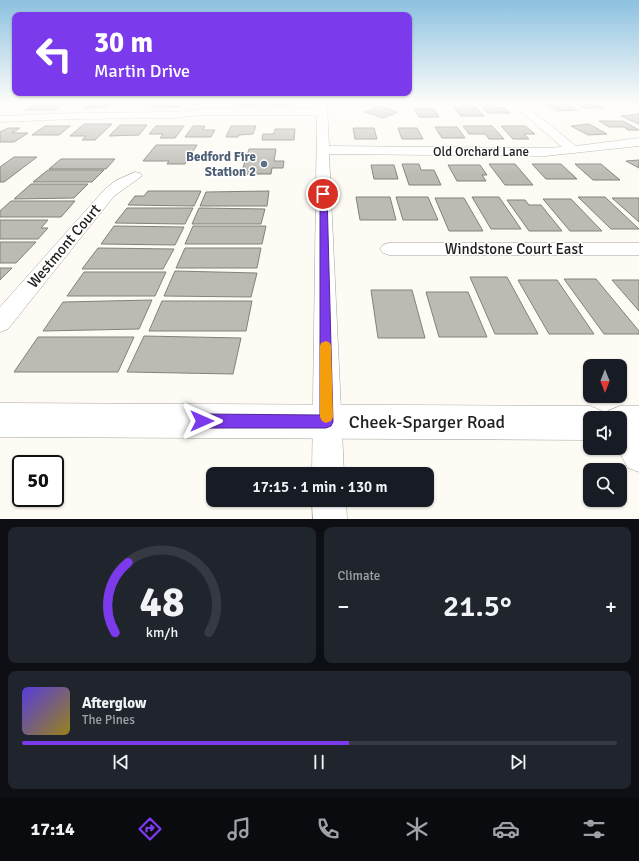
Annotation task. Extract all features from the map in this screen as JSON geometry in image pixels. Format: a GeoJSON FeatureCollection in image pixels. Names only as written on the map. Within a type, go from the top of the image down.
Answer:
{"type":"FeatureCollection","features":[{"type":"Feature","properties":{"kind":"main road","name":"Cheek-Sparger Road"},"geometry":{"type":"LineString","coordinates":[[0,420],[583,423]]}},
{"type":"Feature","properties":{"kind":"main road"},"geometry":{"type":"LineString","coordinates":[[627,424],[639,423]]}},
{"type":"Feature","properties":{"kind":"street"},"geometry":{"type":"LineString","coordinates":[[322,127],[328,467]]}},
{"type":"Feature","properties":{"kind":"street"},"geometry":{"type":"LineString","coordinates":[[545,127],[573,150]]}},
{"type":"Feature","properties":{"kind":"street","name":"Old Orchard Lane"},"geometry":{"type":"LineString","coordinates":[[322,150],[545,152],[639,142]]}},
{"type":"Feature","properties":{"kind":"street","name":"Westmont Court"},"geometry":{"type":"LineString","coordinates":[[0,323],[109,193],[120,184],[136,176]]}},
{"type":"Feature","properties":{"kind":"street","name":"Windstone Court East"},"geometry":{"type":"LineString","coordinates":[[389,249],[639,249]]}},
{"type":"Feature","properties":{"kind":"street"},"geometry":{"type":"LineString","coordinates":[[627,436],[639,457]]}},
{"type":"Feature","properties":{"kind":"street"},"geometry":{"type":"LineString","coordinates":[[329,507],[330,519]]}},
{"type":"Feature","properties":{"kind":"building"},"geometry":{"type":"Polygon","coordinates":[[[43,127],[69,127],[59,135],[32,135],[43,127]]]}},
{"type":"Feature","properties":{"kind":"building"},"geometry":{"type":"Polygon","coordinates":[[[80,127],[109,127],[95,140],[82,140],[86,136],[70,136],[80,127]]]}},
{"type":"Feature","properties":{"kind":"building"},"geometry":{"type":"Polygon","coordinates":[[[118,127],[145,127],[139,135],[109,136],[118,127]]]}},
{"type":"Feature","properties":{"kind":"building"},"geometry":{"type":"Polygon","coordinates":[[[155,127],[183,127],[175,138],[160,138],[163,134],[149,134],[155,127]]]}},
{"type":"Feature","properties":{"kind":"building"},"geometry":{"type":"Polygon","coordinates":[[[192,127],[204,127],[203,130],[215,130],[211,137],[185,137],[192,127]]]}},
{"type":"Feature","properties":{"kind":"building"},"geometry":{"type":"Polygon","coordinates":[[[230,127],[256,127],[253,134],[239,135],[238,137],[226,137],[230,127]]]}},
{"type":"Feature","properties":{"kind":"building"},"geometry":{"type":"Polygon","coordinates":[[[435,127],[457,127],[465,138],[442,138],[435,127]]]}},
{"type":"Feature","properties":{"kind":"building"},"geometry":{"type":"Polygon","coordinates":[[[464,127],[493,127],[504,139],[489,139],[485,134],[469,134],[464,127]]]}},
{"type":"Feature","properties":{"kind":"building"},"geometry":{"type":"Polygon","coordinates":[[[502,127],[527,127],[535,134],[524,134],[529,139],[513,139],[502,127]]]}},
{"type":"Feature","properties":{"kind":"building"},"geometry":{"type":"Polygon","coordinates":[[[573,127],[595,127],[607,134],[588,135],[573,127]]]}},
{"type":"Feature","properties":{"kind":"building"},"geometry":{"type":"Polygon","coordinates":[[[624,127],[634,127],[639,130],[628,130],[624,127]]]}},
{"type":"Feature","properties":{"kind":"building"},"geometry":{"type":"Polygon","coordinates":[[[8,128],[20,128],[12,133],[28,133],[14,142],[0,142],[0,132],[8,128]]]}},
{"type":"Feature","properties":{"kind":"building"},"geometry":{"type":"Polygon","coordinates":[[[353,128],[374,128],[377,139],[355,139],[353,128]]]}},
{"type":"Feature","properties":{"kind":"building"},"geometry":{"type":"Polygon","coordinates":[[[398,128],[417,128],[423,139],[402,139],[398,128]]]}},
{"type":"Feature","properties":{"kind":"building"},"geometry":{"type":"Polygon","coordinates":[[[275,129],[295,129],[294,140],[262,140],[263,134],[274,134],[275,129]]]}},
{"type":"Feature","properties":{"kind":"building"},"geometry":{"type":"Polygon","coordinates":[[[156,145],[197,145],[185,164],[167,164],[169,161],[143,161],[156,145]]]}},
{"type":"Feature","properties":{"kind":"building","name":"Bedford Fire Station 2"},"geometry":{"type":"Polygon","coordinates":[[[249,149],[276,149],[274,161],[284,161],[283,168],[272,168],[271,174],[241,174],[249,149]]]}},
{"type":"Feature","properties":{"kind":"building"},"geometry":{"type":"Polygon","coordinates":[[[14,157],[37,157],[4,182],[0,182],[0,167],[14,157]]]}},
{"type":"Feature","properties":{"kind":"building"},"geometry":{"type":"Polygon","coordinates":[[[61,159],[115,159],[106,169],[49,169],[61,159]]]}},
{"type":"Feature","properties":{"kind":"building"},"geometry":{"type":"Polygon","coordinates":[[[639,160],[639,168],[626,161],[639,160]]]}},
{"type":"Feature","properties":{"kind":"building"},"geometry":{"type":"Polygon","coordinates":[[[402,164],[419,164],[421,170],[434,170],[441,185],[409,185],[402,164]]]}},
{"type":"Feature","properties":{"kind":"building"},"geometry":{"type":"Polygon","coordinates":[[[489,164],[515,164],[533,185],[505,185],[489,164]]]}},
{"type":"Feature","properties":{"kind":"building"},"geometry":{"type":"Polygon","coordinates":[[[532,164],[561,164],[577,179],[546,179],[532,164]]]}},
{"type":"Feature","properties":{"kind":"building"},"geometry":{"type":"Polygon","coordinates":[[[575,164],[601,164],[620,180],[593,180],[575,164]]]}},
{"type":"Feature","properties":{"kind":"building"},"geometry":{"type":"Polygon","coordinates":[[[371,165],[394,165],[398,179],[374,179],[371,165]]]}},
{"type":"Feature","properties":{"kind":"building"},"geometry":{"type":"Polygon","coordinates":[[[448,165],[480,165],[487,175],[482,175],[486,181],[457,181],[448,165]]]}},
{"type":"Feature","properties":{"kind":"building"},"geometry":{"type":"Polygon","coordinates":[[[48,170],[104,170],[92,182],[33,182],[48,170]]]}},
{"type":"Feature","properties":{"kind":"building"},"geometry":{"type":"Polygon","coordinates":[[[31,184],[88,184],[74,198],[14,199],[31,184]]]}},
{"type":"Feature","properties":{"kind":"building"},"geometry":{"type":"Polygon","coordinates":[[[148,191],[201,191],[194,206],[128,205],[135,196],[144,196],[148,191]]]}},
{"type":"Feature","properties":{"kind":"building"},"geometry":{"type":"Polygon","coordinates":[[[269,191],[267,206],[200,206],[206,192],[269,191]]]}},
{"type":"Feature","properties":{"kind":"building"},"geometry":{"type":"Polygon","coordinates":[[[356,197],[390,197],[396,220],[360,220],[356,197]]]}},
{"type":"Feature","properties":{"kind":"building"},"geometry":{"type":"Polygon","coordinates":[[[396,197],[428,197],[438,220],[403,220],[396,197]]]}},
{"type":"Feature","properties":{"kind":"building"},"geometry":{"type":"Polygon","coordinates":[[[472,197],[499,197],[521,229],[491,229],[472,197]]]}},
{"type":"Feature","properties":{"kind":"building"},"geometry":{"type":"Polygon","coordinates":[[[578,197],[605,197],[639,229],[611,229],[578,197]]]}},
{"type":"Feature","properties":{"kind":"building"},"geometry":{"type":"Polygon","coordinates":[[[435,198],[464,198],[483,231],[449,231],[435,198]]]}},
{"type":"Feature","properties":{"kind":"building"},"geometry":{"type":"Polygon","coordinates":[[[612,198],[639,198],[639,222],[612,198]]]}},
{"type":"Feature","properties":{"kind":"building"},"geometry":{"type":"Polygon","coordinates":[[[543,199],[571,199],[602,231],[570,231],[543,199]]]}},
{"type":"Feature","properties":{"kind":"building"},"geometry":{"type":"Polygon","coordinates":[[[507,200],[525,200],[529,205],[541,205],[562,231],[529,231],[507,200]]]}},
{"type":"Feature","properties":{"kind":"building"},"geometry":{"type":"Polygon","coordinates":[[[11,201],[75,201],[61,217],[0,217],[0,211],[11,201]]]}},
{"type":"Feature","properties":{"kind":"building"},"geometry":{"type":"Polygon","coordinates":[[[127,208],[193,208],[185,224],[115,223],[127,208]]]}},
{"type":"Feature","properties":{"kind":"building"},"geometry":{"type":"Polygon","coordinates":[[[199,208],[265,209],[261,224],[192,224],[199,208]]]}},
{"type":"Feature","properties":{"kind":"building"},"geometry":{"type":"Polygon","coordinates":[[[0,220],[48,220],[41,228],[48,228],[38,239],[0,239],[0,220]]]}},
{"type":"Feature","properties":{"kind":"building"},"geometry":{"type":"Polygon","coordinates":[[[114,226],[184,227],[175,245],[101,244],[114,226]]]}},
{"type":"Feature","properties":{"kind":"building"},"geometry":{"type":"Polygon","coordinates":[[[193,226],[266,226],[262,244],[185,244],[193,226]]]}},
{"type":"Feature","properties":{"kind":"building"},"geometry":{"type":"Polygon","coordinates":[[[0,242],[36,242],[16,263],[0,263],[0,242]]]}},
{"type":"Feature","properties":{"kind":"building"},"geometry":{"type":"Polygon","coordinates":[[[98,248],[174,249],[163,269],[82,269],[98,248]]]}},
{"type":"Feature","properties":{"kind":"building"},"geometry":{"type":"Polygon","coordinates":[[[185,248],[261,248],[257,268],[176,268],[185,248]]]}},
{"type":"Feature","properties":{"kind":"building"},"geometry":{"type":"Polygon","coordinates":[[[0,268],[12,268],[0,280],[0,268]]]}},
{"type":"Feature","properties":{"kind":"building"},"geometry":{"type":"Polygon","coordinates":[[[175,271],[257,273],[251,297],[164,296],[175,271]]]}},
{"type":"Feature","properties":{"kind":"building"},"geometry":{"type":"Polygon","coordinates":[[[84,272],[166,272],[155,296],[67,296],[84,272]]]}},
{"type":"Feature","properties":{"kind":"building"},"geometry":{"type":"Polygon","coordinates":[[[470,277],[507,277],[538,334],[495,334],[470,277]]]}},
{"type":"Feature","properties":{"kind":"building"},"geometry":{"type":"Polygon","coordinates":[[[564,279],[596,279],[639,331],[639,334],[604,334],[564,279]]]}},
{"type":"Feature","properties":{"kind":"building"},"geometry":{"type":"Polygon","coordinates":[[[518,280],[557,280],[594,334],[549,334],[518,280]]]}},
{"type":"Feature","properties":{"kind":"building"},"geometry":{"type":"Polygon","coordinates":[[[612,280],[639,280],[639,311],[612,280]]]}},
{"type":"Feature","properties":{"kind":"building"},"geometry":{"type":"Polygon","coordinates":[[[371,290],[412,290],[425,338],[378,338],[371,290]]]}},
{"type":"Feature","properties":{"kind":"building"},"geometry":{"type":"Polygon","coordinates":[[[426,292],[468,292],[487,337],[439,337],[426,292]]]}},
{"type":"Feature","properties":{"kind":"building"},"geometry":{"type":"Polygon","coordinates":[[[152,300],[139,329],[43,331],[63,302],[152,300]]]}},
{"type":"Feature","properties":{"kind":"building"},"geometry":{"type":"Polygon","coordinates":[[[162,301],[252,301],[246,331],[149,331],[162,301]]]}},
{"type":"Feature","properties":{"kind":"building"},"geometry":{"type":"Polygon","coordinates":[[[144,336],[241,338],[233,374],[127,372],[144,336]]]}},
{"type":"Feature","properties":{"kind":"building"},"geometry":{"type":"Polygon","coordinates":[[[38,337],[134,337],[118,372],[14,372],[38,337]]]}},
{"type":"Feature","properties":{"kind":"slow traffic"},"geometry":{"type":"LineString","coordinates":[[326,346],[326,417]]}},
{"type":"Feature","properties":{"kind":"place","name":"Bedford Fire Station 2"},"geometry":{"type":"Point","coordinates":[264,164]}},
{"type":"Feature","properties":{"kind":"route"},"geometry":{"type":"LineString","coordinates":[[202,421],[326,422],[323,194]]}}]}
